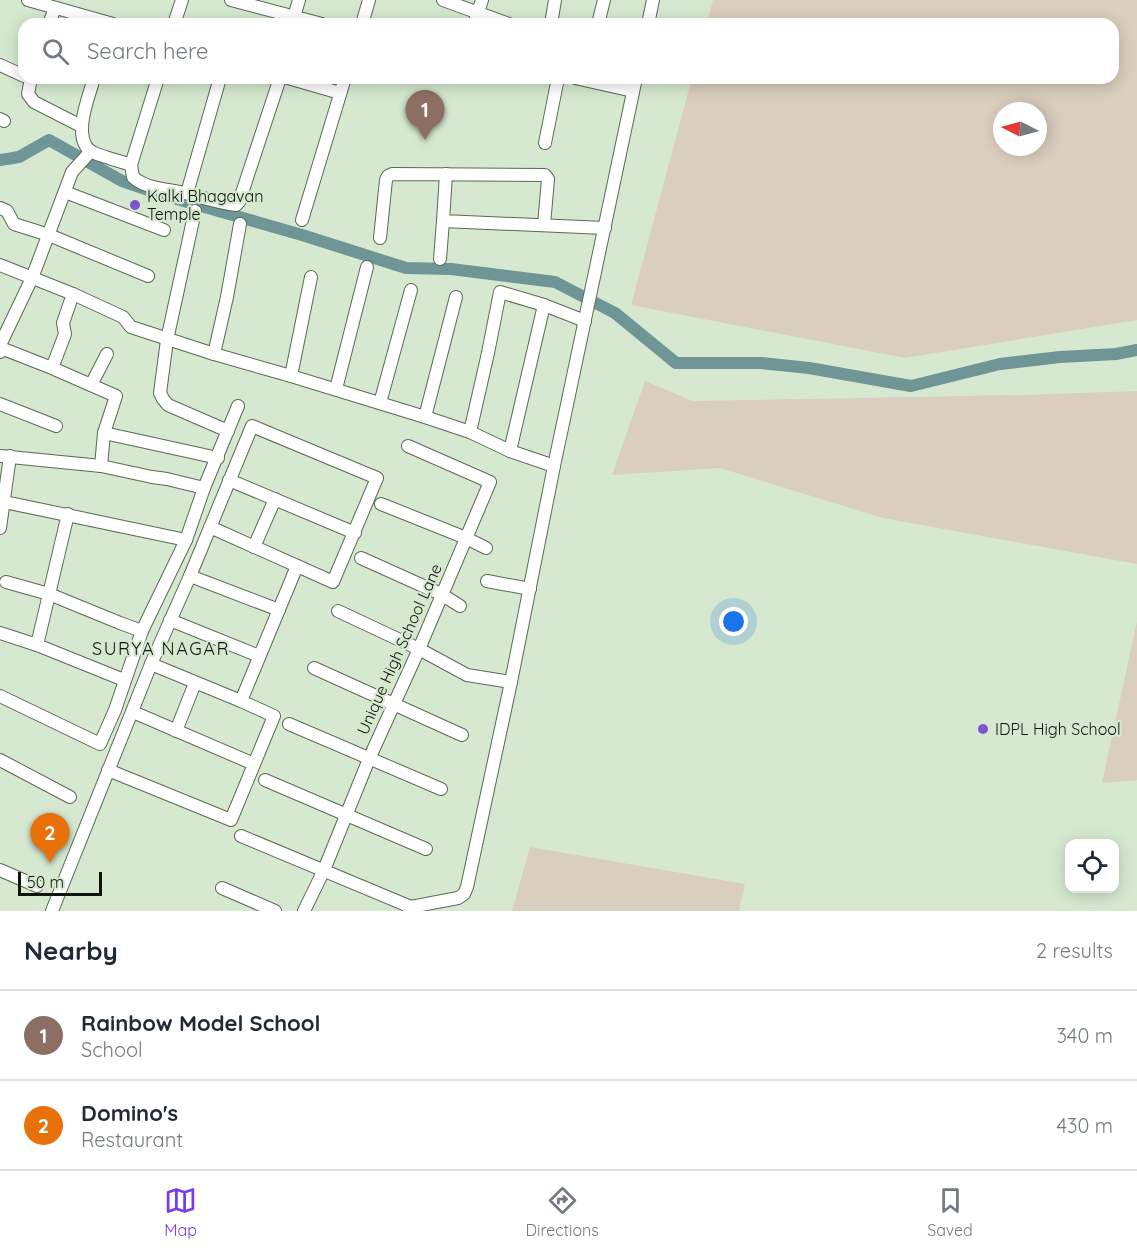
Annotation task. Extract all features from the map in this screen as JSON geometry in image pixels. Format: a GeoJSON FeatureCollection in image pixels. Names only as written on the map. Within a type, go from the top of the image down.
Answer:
{"type":"FeatureCollection","features":[{"type":"Feature","properties":{"kind":"street"},"geometry":{"type":"LineString","coordinates":[[28,0],[89,18]]}},
{"type":"Feature","properties":{"kind":"street"},"geometry":{"type":"LineString","coordinates":[[176,18],[182,0]]}},
{"type":"Feature","properties":{"kind":"street"},"geometry":{"type":"LineString","coordinates":[[294,17],[299,0]]}},
{"type":"Feature","properties":{"kind":"street"},"geometry":{"type":"LineString","coordinates":[[364,18],[369,0]]}},
{"type":"Feature","properties":{"kind":"street"},"geometry":{"type":"LineString","coordinates":[[443,0],[494,18]]}},
{"type":"Feature","properties":{"kind":"street"},"geometry":{"type":"LineString","coordinates":[[552,18],[555,0]]}},
{"type":"Feature","properties":{"kind":"street"},"geometry":{"type":"LineString","coordinates":[[600,18],[604,0]]}},
{"type":"Feature","properties":{"kind":"street"},"geometry":{"type":"LineString","coordinates":[[649,18],[653,0]]}},
{"type":"Feature","properties":{"kind":"street"},"geometry":{"type":"LineString","coordinates":[[238,1],[298,18]]}},
{"type":"Feature","properties":{"kind":"street"},"geometry":{"type":"LineString","coordinates":[[51,18],[55,8]]}},
{"type":"Feature","properties":{"kind":"street"},"geometry":{"type":"LineString","coordinates":[[0,65],[18,73]]}},
{"type":"Feature","properties":{"kind":"street"},"geometry":{"type":"LineString","coordinates":[[29,84],[28,94],[34,102],[81,126]]}},
{"type":"Feature","properties":{"kind":"street"},"geometry":{"type":"LineString","coordinates":[[92,84],[81,126],[82,137],[91,151],[131,165]]}},
{"type":"Feature","properties":{"kind":"street"},"geometry":{"type":"LineString","coordinates":[[156,84],[131,165],[133,177],[142,183],[165,190],[234,205],[239,202],[277,84]]}},
{"type":"Feature","properties":{"kind":"street"},"geometry":{"type":"LineString","coordinates":[[187,193],[218,84]]}},
{"type":"Feature","properties":{"kind":"street"},"geometry":{"type":"LineString","coordinates":[[309,84],[340,93]]}},
{"type":"Feature","properties":{"kind":"street"},"geometry":{"type":"LineString","coordinates":[[302,220],[343,84]]}},
{"type":"Feature","properties":{"kind":"street"},"geometry":{"type":"LineString","coordinates":[[545,143],[557,84]]}},
{"type":"Feature","properties":{"kind":"street"},"geometry":{"type":"LineString","coordinates":[[604,84],[633,91]]}},
{"type":"Feature","properties":{"kind":"street"},"geometry":{"type":"LineString","coordinates":[[241,836],[410,909],[448,901],[464,894],[511,682],[635,84]]}},
{"type":"Feature","properties":{"kind":"street"},"geometry":{"type":"LineString","coordinates":[[91,151],[72,172],[32,278],[1,347],[116,396],[104,433],[101,465]]}},
{"type":"Feature","properties":{"kind":"street"},"geometry":{"type":"LineString","coordinates":[[380,238],[386,180],[392,174],[548,176],[544,225]]}},
{"type":"Feature","properties":{"kind":"street"},"geometry":{"type":"LineString","coordinates":[[440,259],[446,174]]}},
{"type":"Feature","properties":{"kind":"street"},"geometry":{"type":"LineString","coordinates":[[65,192],[164,230]]}},
{"type":"Feature","properties":{"kind":"street"},"geometry":{"type":"LineString","coordinates":[[0,208],[7,211],[14,224],[49,235],[148,276]]}},
{"type":"Feature","properties":{"kind":"street"},"geometry":{"type":"LineString","coordinates":[[195,211],[167,340],[160,393],[168,405],[228,431]]}},
{"type":"Feature","properties":{"kind":"street"},"geometry":{"type":"LineString","coordinates":[[442,221],[605,228]]}},
{"type":"Feature","properties":{"kind":"street"},"geometry":{"type":"LineString","coordinates":[[214,354],[240,224]]}},
{"type":"Feature","properties":{"kind":"street"},"geometry":{"type":"LineString","coordinates":[[0,265],[123,317],[131,327],[167,340],[291,375],[425,417],[470,432],[510,451],[554,466]]}},
{"type":"Feature","properties":{"kind":"street"},"geometry":{"type":"LineString","coordinates":[[336,389],[367,267]]}},
{"type":"Feature","properties":{"kind":"street"},"geometry":{"type":"LineString","coordinates":[[291,375],[310,278]]}},
{"type":"Feature","properties":{"kind":"street"},"geometry":{"type":"LineString","coordinates":[[380,403],[411,290]]}},
{"type":"Feature","properties":{"kind":"street"},"geometry":{"type":"LineString","coordinates":[[470,432],[500,292],[585,321]]}},
{"type":"Feature","properties":{"kind":"street"},"geometry":{"type":"LineString","coordinates":[[52,368],[65,334],[63,323],[73,294]]}},
{"type":"Feature","properties":{"kind":"street"},"geometry":{"type":"LineString","coordinates":[[425,417],[456,297]]}},
{"type":"Feature","properties":{"kind":"street"},"geometry":{"type":"LineString","coordinates":[[510,451],[543,305]]}},
{"type":"Feature","properties":{"kind":"street"},"geometry":{"type":"LineString","coordinates":[[91,384],[107,354]]}},
{"type":"Feature","properties":{"kind":"street"},"geometry":{"type":"LineString","coordinates":[[0,404],[56,426]]}},
{"type":"Feature","properties":{"kind":"street"},"geometry":{"type":"LineString","coordinates":[[0,696],[100,744],[115,710],[142,631],[186,540],[237,406]]}},
{"type":"Feature","properties":{"kind":"street"},"geometry":{"type":"LineString","coordinates":[[52,911],[151,664],[252,426],[377,478],[333,582],[210,527]]}},
{"type":"Feature","properties":{"kind":"street"},"geometry":{"type":"LineString","coordinates":[[104,433],[218,458]]}},
{"type":"Feature","properties":{"kind":"street","name":"Unique High School Lane"},"geometry":{"type":"LineString","coordinates":[[304,911],[324,870],[369,759],[490,482],[408,446]]}},
{"type":"Feature","properties":{"kind":"street"},"geometry":{"type":"LineString","coordinates":[[0,528],[5,456],[101,465],[204,488]]}},
{"type":"Feature","properties":{"kind":"street"},"geometry":{"type":"LineString","coordinates":[[229,480],[354,533]]}},
{"type":"Feature","properties":{"kind":"street"},"geometry":{"type":"LineString","coordinates":[[254,547],[274,499]]}},
{"type":"Feature","properties":{"kind":"street"},"geometry":{"type":"LineString","coordinates":[[2,501],[186,540]]}},
{"type":"Feature","properties":{"kind":"street"},"geometry":{"type":"LineString","coordinates":[[381,504],[486,548]]}},
{"type":"Feature","properties":{"kind":"street"},"geometry":{"type":"LineString","coordinates":[[37,645],[68,514]]}},
{"type":"Feature","properties":{"kind":"street"},"geometry":{"type":"LineString","coordinates":[[361,558],[441,594],[460,606]]}},
{"type":"Feature","properties":{"kind":"street"},"geometry":{"type":"LineString","coordinates":[[241,701],[297,567]]}},
{"type":"Feature","properties":{"kind":"street"},"geometry":{"type":"LineString","coordinates":[[190,576],[279,610]]}},
{"type":"Feature","properties":{"kind":"street"},"geometry":{"type":"LineString","coordinates":[[487,581],[530,589]]}},
{"type":"Feature","properties":{"kind":"street"},"geometry":{"type":"LineString","coordinates":[[6,582],[49,594],[142,631]]}},
{"type":"Feature","properties":{"kind":"street"},"geometry":{"type":"LineString","coordinates":[[338,611],[419,649],[467,675],[511,682]]}},
{"type":"Feature","properties":{"kind":"street"},"geometry":{"type":"LineString","coordinates":[[170,620],[259,656]]}},
{"type":"Feature","properties":{"kind":"street"},"geometry":{"type":"LineString","coordinates":[[0,633],[37,645],[124,680]]}},
{"type":"Feature","properties":{"kind":"street"},"geometry":{"type":"LineString","coordinates":[[108,770],[231,820],[274,716],[151,664]]}},
{"type":"Feature","properties":{"kind":"street"},"geometry":{"type":"LineString","coordinates":[[314,668],[462,735]]}},
{"type":"Feature","properties":{"kind":"street"},"geometry":{"type":"LineString","coordinates":[[176,731],[195,683]]}},
{"type":"Feature","properties":{"kind":"street"},"geometry":{"type":"LineString","coordinates":[[133,712],[254,764]]}},
{"type":"Feature","properties":{"kind":"street"},"geometry":{"type":"LineString","coordinates":[[289,724],[441,789]]}},
{"type":"Feature","properties":{"kind":"street"},"geometry":{"type":"LineString","coordinates":[[0,760],[70,797]]}},
{"type":"Feature","properties":{"kind":"street"},"geometry":{"type":"LineString","coordinates":[[265,780],[426,849]]}},
{"type":"Feature","properties":{"kind":"street"},"geometry":{"type":"LineString","coordinates":[[0,870],[37,886]]}},
{"type":"Feature","properties":{"kind":"street"},"geometry":{"type":"LineString","coordinates":[[222,888],[275,911]]}},
{"type":"Feature","properties":{"kind":"shaded area"},"geometry":{"type":"Polygon","coordinates":[[[713,0],[1137,0],[1137,320],[905,358],[631,305],[690,84],[1119,84],[1119,18],[708,18],[713,0]]]}},
{"type":"Feature","properties":{"kind":"shaded area"},"geometry":{"type":"Polygon","coordinates":[[[645,381],[692,401],[1137,391],[1137,564],[883,518],[720,468],[612,475],[645,381]]]}},
{"type":"Feature","properties":{"kind":"shaded area"},"geometry":{"type":"Polygon","coordinates":[[[1137,621],[1137,780],[1102,783],[1137,621]]]}},
{"type":"Feature","properties":{"kind":"shaded area"},"geometry":{"type":"Polygon","coordinates":[[[530,847],[745,884],[739,911],[512,911],[530,847]]]}},
{"type":"Feature","properties":{"kind":"waterway"},"geometry":{"type":"LineString","coordinates":[[0,160],[19,157],[49,140],[122,181],[406,268],[451,269],[555,282],[615,313],[676,363],[761,363],[809,368],[911,386],[1000,364],[1060,357],[1116,354],[1137,350]]}},
{"type":"Feature","properties":{"kind":"place","name":"Rainbow Model School"},"geometry":{"type":"Point","coordinates":[425,140]}},
{"type":"Feature","properties":{"kind":"place","name":"Kalki Bhagavan Temple"},"geometry":{"type":"Point","coordinates":[135,205]}},
{"type":"Feature","properties":{"kind":"place","name":"IDPL High School"},"geometry":{"type":"Point","coordinates":[983,729]}},
{"type":"Feature","properties":{"kind":"place","name":"Domino's"},"geometry":{"type":"Point","coordinates":[50,863]}},
{"type":"Feature","properties":{"kind":"district","name":"SURYA NAGAR"},"geometry":{"type":"Point","coordinates":[161,649]}}]}
